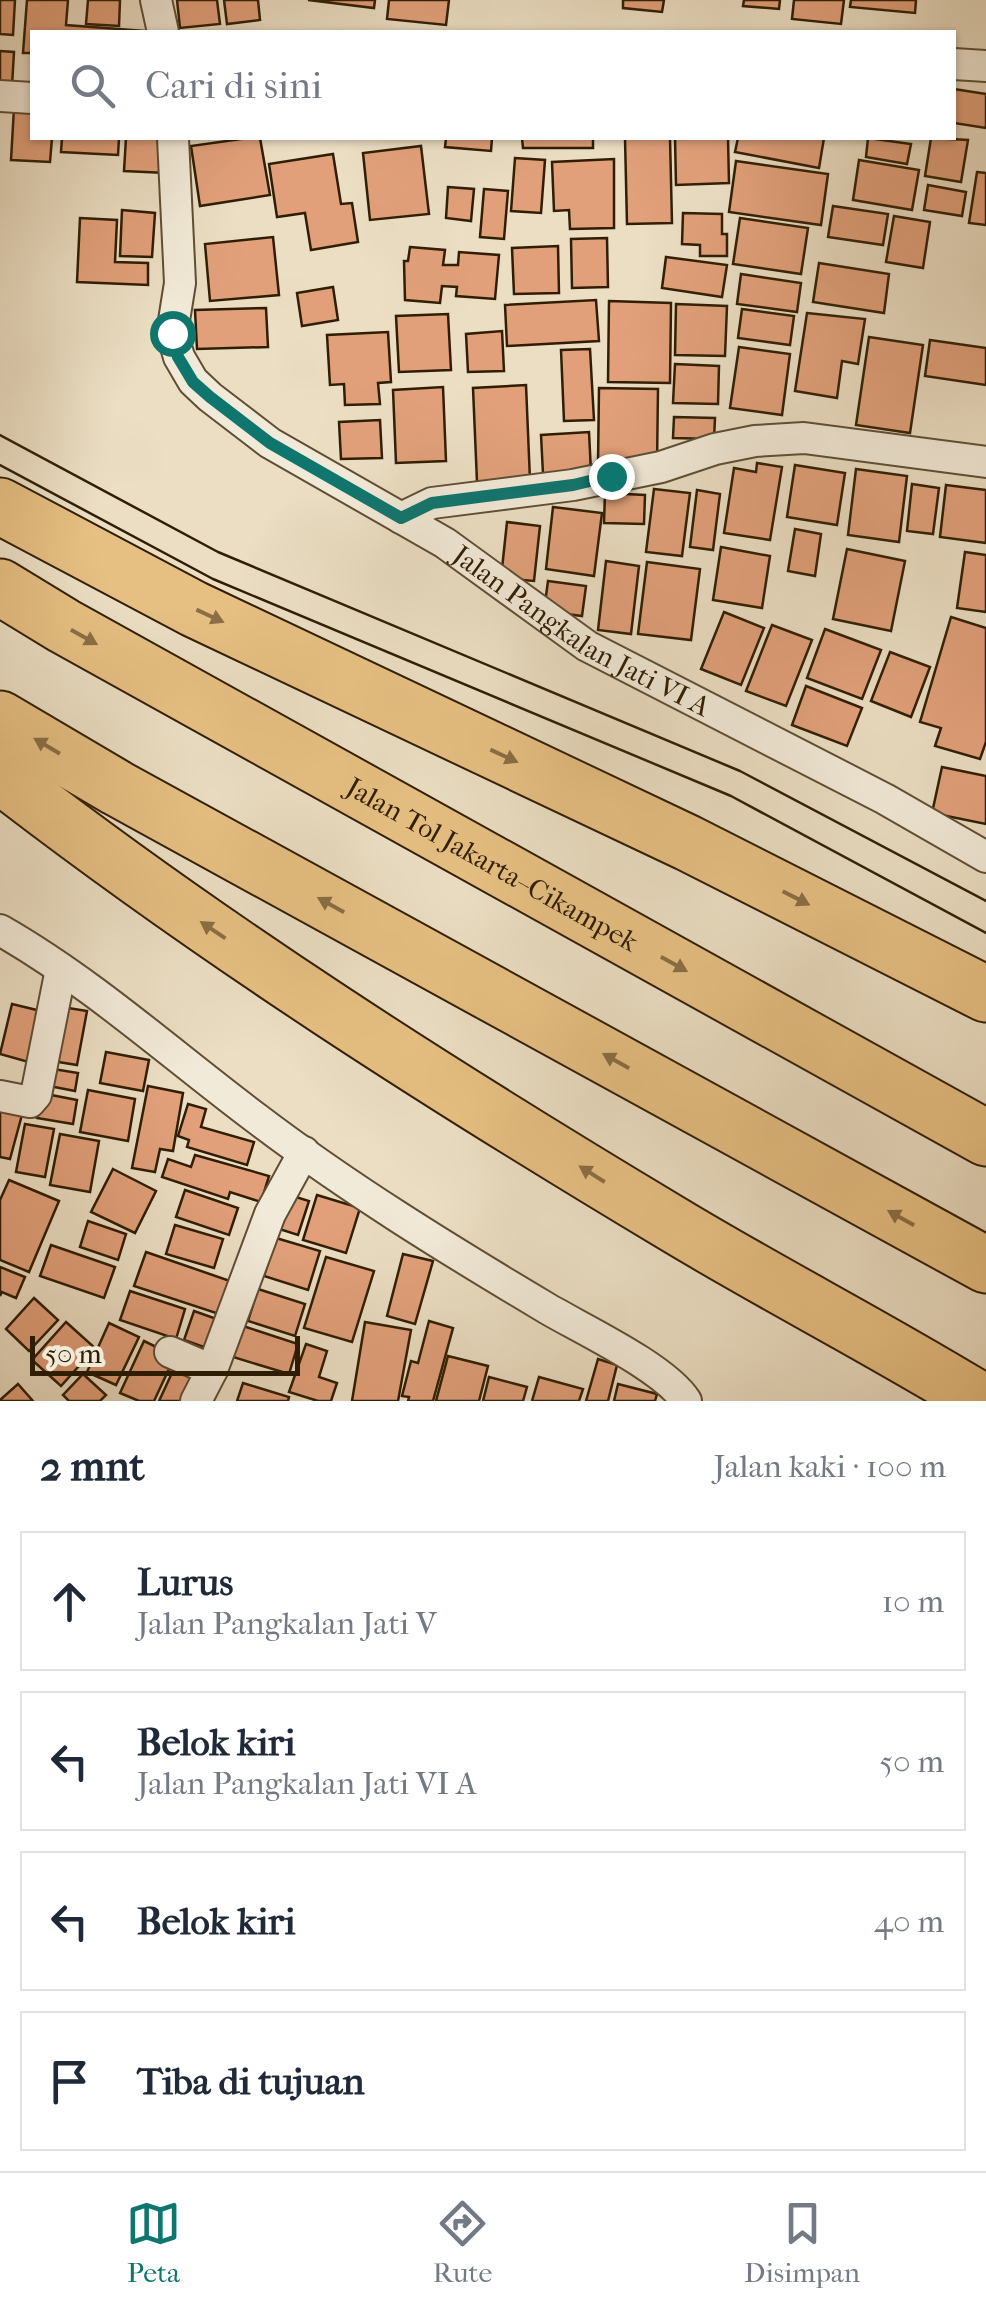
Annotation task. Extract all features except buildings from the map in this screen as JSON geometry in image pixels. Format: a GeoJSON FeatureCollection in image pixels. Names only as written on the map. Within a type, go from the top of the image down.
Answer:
{"type":"FeatureCollection","features":[{"type":"Feature","properties":{"kind":"highway"},"geometry":{"type":"LineString","coordinates":[[0,506],[194,608],[688,843],[986,994]]}},
{"type":"Feature","properties":{"kind":"highway","name":"Jalan Tol Jakarta–Cikampek"},"geometry":{"type":"LineString","coordinates":[[0,587],[986,1138]]}},
{"type":"Feature","properties":{"kind":"highway"},"geometry":{"type":"LineString","coordinates":[[0,719],[118,788],[986,1265]]}},
{"type":"Feature","properties":{"kind":"highway"},"geometry":{"type":"LineString","coordinates":[[0,775],[114,863],[380,1044],[675,1226],[981,1401]]}},
{"type":"Feature","properties":{"kind":"street"},"geometry":{"type":"LineString","coordinates":[[156,0],[163,30]]}},
{"type":"Feature","properties":{"kind":"street"},"geometry":{"type":"LineString","coordinates":[[956,64],[986,66]]}},
{"type":"Feature","properties":{"kind":"street"},"geometry":{"type":"LineString","coordinates":[[0,96],[30,98]]}},
{"type":"Feature","properties":{"kind":"street","name":"Jalan Pangkalan Jati VI A"},"geometry":{"type":"LineString","coordinates":[[174,140],[180,282],[172,333],[178,357],[193,382],[270,443],[445,543],[587,646],[885,798],[986,857]]}},
{"type":"Feature","properties":{"kind":"street"},"geometry":{"type":"LineString","coordinates":[[401,518],[432,503],[573,485],[661,467],[755,441],[804,438],[986,462]]}},
{"type":"Feature","properties":{"kind":"street"},"geometry":{"type":"LineString","coordinates":[[0,930],[60,969],[304,1152],[497,1279],[633,1359],[678,1389],[686,1401]]}},
{"type":"Feature","properties":{"kind":"street"},"geometry":{"type":"LineString","coordinates":[[0,1096],[32,1100],[60,969]]}},
{"type":"Feature","properties":{"kind":"street"},"geometry":{"type":"LineString","coordinates":[[196,1401],[212,1370],[270,1214],[304,1152]]}},
{"type":"Feature","properties":{"kind":"street"},"geometry":{"type":"LineString","coordinates":[[170,1352],[212,1370]]}},
{"type":"Feature","properties":{"kind":"tram line"},"geometry":{"type":"LineString","coordinates":[[0,435],[218,552],[740,771],[986,901]]}},
{"type":"Feature","properties":{"kind":"tram line"},"geometry":{"type":"LineString","coordinates":[[0,465],[213,579],[731,796],[986,933]]}},
{"type":"Feature","properties":{"kind":"route"},"geometry":{"type":"LineString","coordinates":[[172,333],[178,357],[193,382],[210,397],[270,443],[401,518],[432,503],[573,485],[611,476]]}}]}
